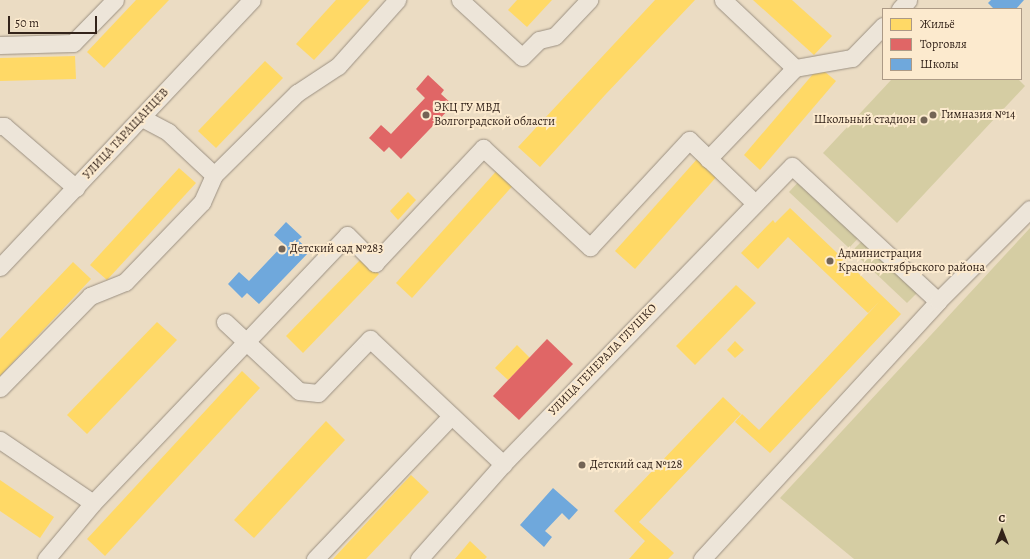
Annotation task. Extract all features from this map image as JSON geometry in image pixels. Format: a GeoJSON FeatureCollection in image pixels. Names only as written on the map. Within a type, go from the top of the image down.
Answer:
{"type":"FeatureCollection","features":[{"type":"Feature","properties":{"kind":"street"},"geometry":{"type":"LineString","coordinates":[[0,45],[73,43],[115,0]]}},
{"type":"Feature","properties":{"kind":"street","name":"УЛИЦА ТАРАЩАНЦЕВ"},"geometry":{"type":"LineString","coordinates":[[0,267],[252,0]]}},
{"type":"Feature","properties":{"kind":"street"},"geometry":{"type":"LineString","coordinates":[[0,388],[90,296],[125,282],[202,202],[214,175],[297,93],[338,66],[398,0]]}},
{"type":"Feature","properties":{"kind":"street"},"geometry":{"type":"LineString","coordinates":[[460,0],[522,57],[539,40],[554,36],[589,0]]}},
{"type":"Feature","properties":{"kind":"street"},"geometry":{"type":"LineString","coordinates":[[722,0],[796,68]]}},
{"type":"Feature","properties":{"kind":"street"},"geometry":{"type":"LineString","coordinates":[[901,8],[908,0]]}},
{"type":"Feature","properties":{"kind":"street"},"geometry":{"type":"LineString","coordinates":[[708,159],[796,68],[852,58],[882,27]]}},
{"type":"Feature","properties":{"kind":"street"},"geometry":{"type":"LineString","coordinates":[[142,118],[168,132],[214,175]]}},
{"type":"Feature","properties":{"kind":"street"},"geometry":{"type":"LineString","coordinates":[[0,126],[4,126],[76,188]]}},
{"type":"Feature","properties":{"kind":"street"},"geometry":{"type":"LineString","coordinates":[[46,559],[93,503],[347,235],[375,262],[483,148],[590,247],[689,140],[755,203]]}},
{"type":"Feature","properties":{"kind":"street","name":"УЛИЦА ГЕНЕРАЛА ГЛУШКО"},"geometry":{"type":"LineString","coordinates":[[419,559],[503,464],[792,166],[938,301]]}},
{"type":"Feature","properties":{"kind":"street"},"geometry":{"type":"LineString","coordinates":[[702,559],[938,301],[1030,209]]}},
{"type":"Feature","properties":{"kind":"street"},"geometry":{"type":"LineString","coordinates":[[225,322],[299,391],[318,393],[370,339],[503,464]]}},
{"type":"Feature","properties":{"kind":"street"},"geometry":{"type":"LineString","coordinates":[[315,559],[451,416]]}},
{"type":"Feature","properties":{"kind":"street"},"geometry":{"type":"LineString","coordinates":[[0,440],[93,503]]}},
{"type":"Feature","properties":{"kind":"shaded area","name":"Школьный стадион"},"geometry":{"type":"Polygon","coordinates":[[[891,80],[1019,80],[1025,86],[897,223],[823,153],[891,80]]]}},
{"type":"Feature","properties":{"kind":"shaded area"},"geometry":{"type":"Polygon","coordinates":[[[802,178],[862,234],[849,248],[789,192],[802,178]]]}},
{"type":"Feature","properties":{"kind":"shaded area"},"geometry":{"type":"Polygon","coordinates":[[[1030,228],[1030,559],[854,559],[780,498],[1030,228]]]}},
{"type":"Feature","properties":{"kind":"shaded area"},"geometry":{"type":"Polygon","coordinates":[[[866,237],[921,289],[907,303],[852,251],[866,237]]]}},
{"type":"Feature","properties":{"kind":"building: Жильё"},"geometry":{"type":"Polygon","coordinates":[[[136,0],[169,0],[104,68],[87,52],[136,0]]]}},
{"type":"Feature","properties":{"kind":"building: Жильё"},"geometry":{"type":"Polygon","coordinates":[[[336,0],[370,0],[314,60],[296,44],[336,0]]]}},
{"type":"Feature","properties":{"kind":"building: Жильё"},"geometry":{"type":"Polygon","coordinates":[[[517,0],[552,0],[527,27],[508,10],[517,0]]]}},
{"type":"Feature","properties":{"kind":"building: Жильё"},"geometry":{"type":"Polygon","coordinates":[[[655,0],[695,0],[605,95],[540,167],[518,147],[655,0]]]}},
{"type":"Feature","properties":{"kind":"building: Жильё"},"geometry":{"type":"Polygon","coordinates":[[[753,0],[792,0],[832,36],[814,55],[753,0]]]}},
{"type":"Feature","properties":{"kind":"building: Жильё"},"geometry":{"type":"Polygon","coordinates":[[[75,56],[76,79],[0,81],[0,58],[75,56]]]}},
{"type":"Feature","properties":{"kind":"building: Жильё"},"geometry":{"type":"Polygon","coordinates":[[[265,61],[283,78],[216,148],[198,131],[265,61]]]}},
{"type":"Feature","properties":{"kind":"building: Жильё"},"geometry":{"type":"Polygon","coordinates":[[[819,67],[836,81],[760,170],[744,155],[819,67]]]}},
{"type":"Feature","properties":{"kind":"building: Жильё"},"geometry":{"type":"Polygon","coordinates":[[[698,158],[718,175],[635,269],[615,251],[698,158]]]}},
{"type":"Feature","properties":{"kind":"building: Жильё"},"geometry":{"type":"Polygon","coordinates":[[[500,167],[516,182],[412,298],[396,283],[500,167]]]}},
{"type":"Feature","properties":{"kind":"building: Жильё"},"geometry":{"type":"Polygon","coordinates":[[[179,168],[196,183],[107,280],[90,265],[179,168]]]}},
{"type":"Feature","properties":{"kind":"building: Жильё"},"geometry":{"type":"Polygon","coordinates":[[[408,192],[416,200],[398,220],[390,211],[408,192]]]}},
{"type":"Feature","properties":{"kind":"building: Жильё"},"geometry":{"type":"Polygon","coordinates":[[[790,208],[901,314],[770,453],[735,422],[742,414],[759,430],[880,301],[868,313],[788,237],[758,269],[741,253],[773,220],[775,223],[790,208]]]}},
{"type":"Feature","properties":{"kind":"building: Жильё"},"geometry":{"type":"Polygon","coordinates":[[[362,258],[379,274],[303,353],[286,336],[362,258]]]}},
{"type":"Feature","properties":{"kind":"building: Жильё"},"geometry":{"type":"Polygon","coordinates":[[[73,262],[91,279],[0,376],[0,339],[73,262]]]}},
{"type":"Feature","properties":{"kind":"building: Жильё"},"geometry":{"type":"Polygon","coordinates":[[[736,285],[756,303],[695,365],[676,346],[736,285]]]}},
{"type":"Feature","properties":{"kind":"building: Жильё"},"geometry":{"type":"Polygon","coordinates":[[[157,322],[177,340],[87,434],[67,415],[157,322]]]}},
{"type":"Feature","properties":{"kind":"building: Жильё"},"geometry":{"type":"Polygon","coordinates":[[[735,341],[744,350],[735,358],[727,350],[735,341]]]}},
{"type":"Feature","properties":{"kind":"building: Жильё"},"geometry":{"type":"Polygon","coordinates":[[[517,345],[530,358],[508,380],[495,368],[517,345]]]}},
{"type":"Feature","properties":{"kind":"building: Жильё"},"geometry":{"type":"Polygon","coordinates":[[[242,371],[260,388],[105,556],[87,539],[242,371]]]}},
{"type":"Feature","properties":{"kind":"building: Жильё"},"geometry":{"type":"Polygon","coordinates":[[[723,397],[741,414],[639,522],[674,553],[668,559],[629,559],[645,541],[614,511],[723,397]]]}},
{"type":"Feature","properties":{"kind":"building: Жильё"},"geometry":{"type":"Polygon","coordinates":[[[326,421],[345,440],[254,538],[234,520],[326,421]]]}},
{"type":"Feature","properties":{"kind":"building: Жильё"},"geometry":{"type":"Polygon","coordinates":[[[411,475],[429,492],[366,559],[333,559],[411,475]]]}},
{"type":"Feature","properties":{"kind":"building: Жильё"},"geometry":{"type":"Polygon","coordinates":[[[0,480],[54,517],[40,538],[0,511],[0,480]]]}},
{"type":"Feature","properties":{"kind":"building: Жильё"},"geometry":{"type":"Polygon","coordinates":[[[470,541],[487,557],[485,559],[455,559],[470,541]]]}},
{"type":"Feature","properties":{"kind":"building: Торговля","name":"ЭКЦ ГУ МВД Волгоградской области"},"geometry":{"type":"Polygon","coordinates":[[[428,75],[444,90],[441,94],[453,105],[401,159],[389,147],[384,152],[369,138],[381,125],[391,134],[425,98],[416,89],[428,75]]]}},
{"type":"Feature","properties":{"kind":"building: Торговля"},"geometry":{"type":"Polygon","coordinates":[[[547,339],[573,364],[519,420],[493,396],[547,339]]]}},
{"type":"Feature","properties":{"kind":"building: Школы"},"geometry":{"type":"Polygon","coordinates":[[[991,0],[1024,0],[1017,8],[993,8],[988,3],[991,0]]]}},
{"type":"Feature","properties":{"kind":"building: Школы"},"geometry":{"type":"Polygon","coordinates":[[[286,222],[302,237],[298,240],[310,251],[259,304],[247,293],[242,298],[228,284],[239,272],[249,281],[284,244],[274,235],[286,222]]]}},
{"type":"Feature","properties":{"kind":"building: Школы"},"geometry":{"type":"Polygon","coordinates":[[[553,488],[578,510],[569,520],[562,513],[545,531],[552,537],[544,547],[520,525],[553,488]]]}},
{"type":"Feature","properties":{"kind":"place","name":"ЭКЦ ГУ МВД Волгоградской области"},"geometry":{"type":"Point","coordinates":[426,115]}},
{"type":"Feature","properties":{"kind":"place","name":"Гимназия №14"},"geometry":{"type":"Point","coordinates":[933,115]}},
{"type":"Feature","properties":{"kind":"place","name":"Школьный стадион"},"geometry":{"type":"Point","coordinates":[924,120]}},
{"type":"Feature","properties":{"kind":"place","name":"Детский сад №283"},"geometry":{"type":"Point","coordinates":[282,249]}},
{"type":"Feature","properties":{"kind":"place","name":"Администрация Краснооктябрьского района"},"geometry":{"type":"Point","coordinates":[830,261]}},
{"type":"Feature","properties":{"kind":"place","name":"Детский сад №128"},"geometry":{"type":"Point","coordinates":[582,465]}}]}
